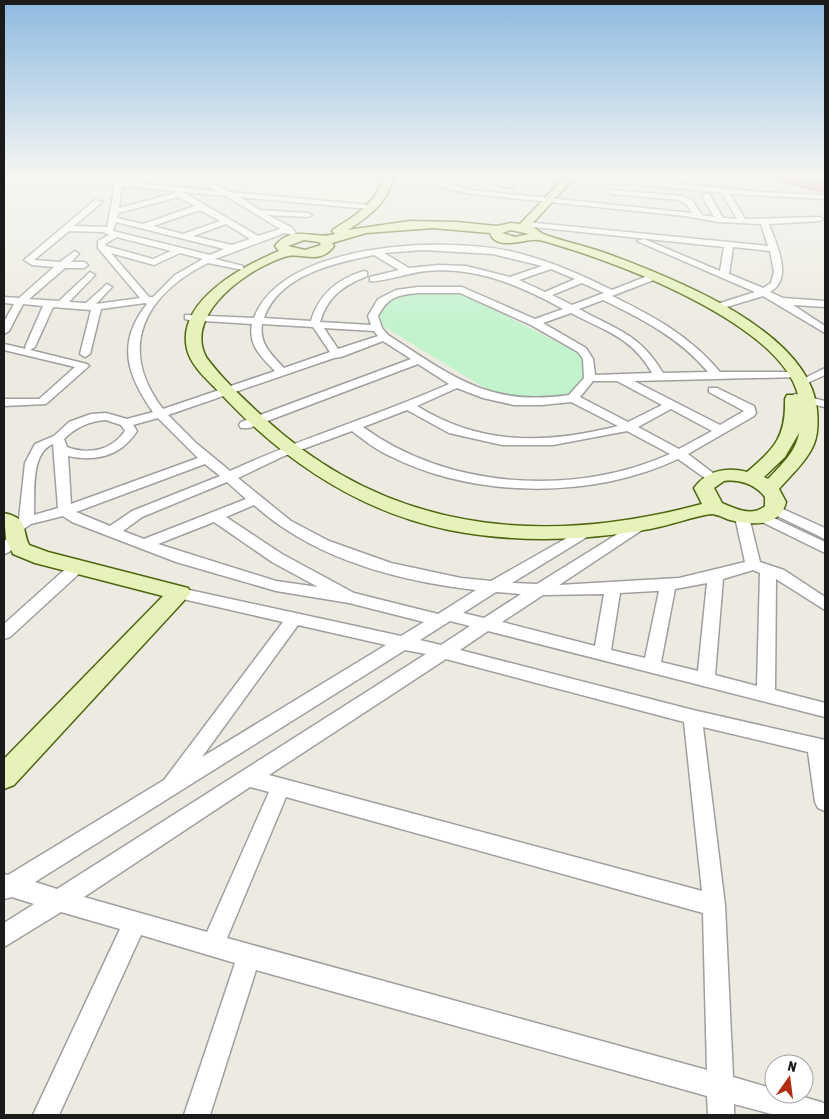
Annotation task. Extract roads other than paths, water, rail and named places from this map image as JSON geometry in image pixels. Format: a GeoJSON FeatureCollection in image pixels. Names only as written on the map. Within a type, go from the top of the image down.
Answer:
{"type":"FeatureCollection","features":[{"type":"Feature","properties":{"kind":"street"},"geometry":{"type":"LineString","coordinates":[[66,229],[28,260],[31,263],[84,265]]}},
{"type":"Feature","properties":{"kind":"street"},"geometry":{"type":"LineString","coordinates":[[81,229],[112,232],[240,268]]}},
{"type":"Feature","properties":{"kind":"street"},"geometry":{"type":"LineString","coordinates":[[158,229],[232,248]]}},
{"type":"Feature","properties":{"kind":"street"},"geometry":{"type":"LineString","coordinates":[[184,236],[204,229]]}},
{"type":"Feature","properties":{"kind":"street"},"geometry":{"type":"LineString","coordinates":[[277,229],[301,254],[342,229]]}},
{"type":"Feature","properties":{"kind":"street"},"geometry":{"type":"LineString","coordinates":[[193,317],[227,284],[288,239],[296,229]]}},
{"type":"Feature","properties":{"kind":"street"},"geometry":{"type":"LineString","coordinates":[[207,242],[233,232],[257,239],[323,242],[358,234],[394,230],[432,229]]}},
{"type":"Feature","properties":{"kind":"street"},"geometry":{"type":"LineString","coordinates":[[449,229],[526,230],[626,235],[774,249]]}},
{"type":"Feature","properties":{"kind":"street"},"geometry":{"type":"LineString","coordinates":[[717,307],[763,292],[776,284],[779,277],[774,249],[767,229]]}},
{"type":"Feature","properties":{"kind":"street"},"geometry":{"type":"LineString","coordinates":[[380,333],[373,316],[381,301],[400,292],[418,290],[478,271],[508,239],[526,230],[592,252],[717,307],[740,320],[776,347],[795,377],[800,398],[809,421],[807,439],[793,462],[769,489]]}},
{"type":"Feature","properties":{"kind":"street"},"geometry":{"type":"LineString","coordinates":[[496,231],[499,236],[508,239]]}},
{"type":"Feature","properties":{"kind":"street"},"geometry":{"type":"LineString","coordinates":[[112,232],[100,244],[102,248],[132,272],[151,300]]}},
{"type":"Feature","properties":{"kind":"street"},"geometry":{"type":"LineString","coordinates":[[626,235],[763,292],[781,301],[825,330]]}},
{"type":"Feature","properties":{"kind":"street"},"geometry":{"type":"LineString","coordinates":[[257,239],[209,259],[173,281],[151,300],[140,322],[134,341],[134,361],[140,382],[162,413],[205,460],[295,530],[353,556],[426,577],[493,587],[537,590],[613,590],[689,582],[716,575],[761,568],[779,574],[825,604]]}},
{"type":"Feature","properties":{"kind":"street"},"geometry":{"type":"LineString","coordinates":[[288,239],[220,282],[193,317],[185,332],[185,348],[191,364],[250,423],[283,452],[300,472],[338,494],[403,520],[488,537],[575,540],[633,530]]}},
{"type":"Feature","properties":{"kind":"street"},"geometry":{"type":"LineString","coordinates":[[686,260],[691,258],[691,241]]}},
{"type":"Feature","properties":{"kind":"street"},"geometry":{"type":"LineString","coordinates":[[323,242],[337,259],[400,292]]}},
{"type":"Feature","properties":{"kind":"street"},"geometry":{"type":"LineString","coordinates":[[724,275],[729,244]]}},
{"type":"Feature","properties":{"kind":"street"},"geometry":{"type":"LineString","coordinates":[[282,372],[259,346],[256,334],[258,320],[265,302],[281,287],[296,277],[337,259],[374,251],[437,247],[478,271],[535,323],[582,350],[588,359],[590,378],[573,398]]}},
{"type":"Feature","properties":{"kind":"street"},"geometry":{"type":"LineString","coordinates":[[102,248],[154,262]]}},
{"type":"Feature","properties":{"kind":"street"},"geometry":{"type":"LineString","coordinates":[[132,272],[179,250]]}},
{"type":"Feature","properties":{"kind":"street"},"geometry":{"type":"LineString","coordinates":[[374,251],[406,270]]}},
{"type":"Feature","properties":{"kind":"street"},"geometry":{"type":"LineString","coordinates":[[4,331],[19,302],[75,254]]}},
{"type":"Feature","properties":{"kind":"street"},"geometry":{"type":"LineString","coordinates":[[511,280],[551,266]]}},
{"type":"Feature","properties":{"kind":"street"},"geometry":{"type":"LineString","coordinates":[[336,355],[315,323],[319,308],[326,294],[343,283],[406,270],[430,268],[478,271],[551,266],[584,279],[680,337],[699,352],[718,376]]}},
{"type":"Feature","properties":{"kind":"street"},"geometry":{"type":"LineString","coordinates":[[478,271],[511,280],[572,309],[634,342],[646,355],[660,377]]}},
{"type":"Feature","properties":{"kind":"street"},"geometry":{"type":"LineString","coordinates":[[61,305],[90,275]]}},
{"type":"Feature","properties":{"kind":"street"},"geometry":{"type":"LineString","coordinates":[[542,296],[584,279]]}},
{"type":"Feature","properties":{"kind":"street"},"geometry":{"type":"LineString","coordinates":[[535,323],[650,279],[727,319],[748,333],[795,377]]}},
{"type":"Feature","properties":{"kind":"street"},"geometry":{"type":"LineString","coordinates":[[85,354],[93,307],[107,287]]}},
{"type":"Feature","properties":{"kind":"street"},"geometry":{"type":"LineString","coordinates":[[4,300],[93,307],[151,300]]}},
{"type":"Feature","properties":{"kind":"street"},"geometry":{"type":"LineString","coordinates":[[781,301],[825,304]]}},
{"type":"Feature","properties":{"kind":"street"},"geometry":{"type":"LineString","coordinates":[[30,347],[49,304]]}},
{"type":"Feature","properties":{"kind":"street"},"geometry":{"type":"LineString","coordinates":[[193,317],[315,323],[380,333],[457,384],[487,397],[523,403],[573,398],[678,453],[712,479]]}},
{"type":"Feature","properties":{"kind":"street"},"geometry":{"type":"LineString","coordinates":[[808,318],[825,319]]}},
{"type":"Feature","properties":{"kind":"street"},"geometry":{"type":"LineString","coordinates":[[380,333],[336,355],[162,413],[127,423],[111,417],[89,419],[69,427],[60,444],[66,511],[77,519],[181,558],[276,586],[349,597],[486,624],[825,710]]}},
{"type":"Feature","properties":{"kind":"street"},"geometry":{"type":"LineString","coordinates":[[4,347],[82,366],[42,402],[4,403]]}},
{"type":"Feature","properties":{"kind":"street"},"geometry":{"type":"LineString","coordinates":[[250,423],[419,360]]}},
{"type":"Feature","properties":{"kind":"street"},"geometry":{"type":"LineString","coordinates":[[590,378],[795,377],[825,372]]}},
{"type":"Feature","properties":{"kind":"street"},"geometry":{"type":"LineString","coordinates":[[618,378],[720,430]]}},
{"type":"Feature","properties":{"kind":"street"},"geometry":{"type":"LineString","coordinates":[[112,532],[137,514],[229,478],[283,452],[408,406],[457,384]]}},
{"type":"Feature","properties":{"kind":"street"},"geometry":{"type":"LineString","coordinates":[[354,426],[376,442],[401,456],[465,476],[502,482],[588,482],[625,475],[656,464],[750,414],[750,409],[713,390]]}},
{"type":"Feature","properties":{"kind":"street"},"geometry":{"type":"LineString","coordinates":[[800,398],[825,404]]}},
{"type":"Feature","properties":{"kind":"street"},"geometry":{"type":"LineString","coordinates":[[750,478],[777,456],[792,433],[800,398]]}},
{"type":"Feature","properties":{"kind":"street"},"geometry":{"type":"LineString","coordinates":[[408,406],[424,418],[457,433],[496,441],[541,444],[583,438],[628,427],[670,405]]}},
{"type":"Feature","properties":{"kind":"street"},"geometry":{"type":"LineString","coordinates":[[127,423],[131,432],[126,442],[112,450],[93,455],[74,455],[60,444],[44,443],[36,450],[13,531],[20,549],[77,567],[180,593],[444,652],[821,747],[825,802]]}},
{"type":"Feature","properties":{"kind":"street"},"geometry":{"type":"LineString","coordinates":[[283,452],[375,500],[448,523],[491,529],[536,532],[594,529],[675,530],[745,513],[776,503],[775,496],[769,489],[750,478],[723,476],[712,479],[704,488],[708,501],[745,513],[825,534]]}},
{"type":"Feature","properties":{"kind":"street"},"geometry":{"type":"LineString","coordinates":[[13,531],[205,460]]}},
{"type":"Feature","properties":{"kind":"street"},"geometry":{"type":"LineString","coordinates":[[145,544],[255,500]]}},
{"type":"Feature","properties":{"kind":"street"},"geometry":{"type":"LineString","coordinates":[[745,513],[825,548]]}},
{"type":"Feature","properties":{"kind":"street"},"geometry":{"type":"LineString","coordinates":[[745,513],[761,568],[766,695]]}},
{"type":"Feature","properties":{"kind":"street"},"geometry":{"type":"LineString","coordinates":[[215,516],[278,558],[349,597]]}},
{"type":"Feature","properties":{"kind":"street"},"geometry":{"type":"LineString","coordinates":[[6,886],[169,788],[493,587],[594,529]]}},
{"type":"Feature","properties":{"kind":"street"},"geometry":{"type":"LineString","coordinates":[[4,936],[59,898],[633,530]]}},
{"type":"Feature","properties":{"kind":"street"},"geometry":{"type":"LineString","coordinates":[[4,633],[77,567]]}},
{"type":"Feature","properties":{"kind":"street"},"geometry":{"type":"LineString","coordinates":[[706,680],[716,575]]}},
{"type":"Feature","properties":{"kind":"street"},"geometry":{"type":"LineString","coordinates":[[652,666],[668,584]]}},
{"type":"Feature","properties":{"kind":"street"},"geometry":{"type":"LineString","coordinates":[[602,653],[613,590]]}},
{"type":"Feature","properties":{"kind":"street"},"geometry":{"type":"LineString","coordinates":[[4,777],[180,593]]}},
{"type":"Feature","properties":{"kind":"street"},"geometry":{"type":"LineString","coordinates":[[169,788],[294,619]]}},
{"type":"Feature","properties":{"kind":"street"},"geometry":{"type":"LineString","coordinates":[[693,716],[714,905],[721,1115]]}},
{"type":"Feature","properties":{"kind":"street"},"geometry":{"type":"LineString","coordinates":[[247,778],[714,905]]}},
{"type":"Feature","properties":{"kind":"street"},"geometry":{"type":"LineString","coordinates":[[214,945],[280,787]]}},
{"type":"Feature","properties":{"kind":"street"},"geometry":{"type":"LineString","coordinates":[[6,886],[59,898],[249,956],[821,1115]]}},
{"type":"Feature","properties":{"kind":"street"},"geometry":{"type":"LineString","coordinates":[[46,1115],[134,922]]}},
{"type":"Feature","properties":{"kind":"street"},"geometry":{"type":"LineString","coordinates":[[197,1115],[249,956]]}}]}
